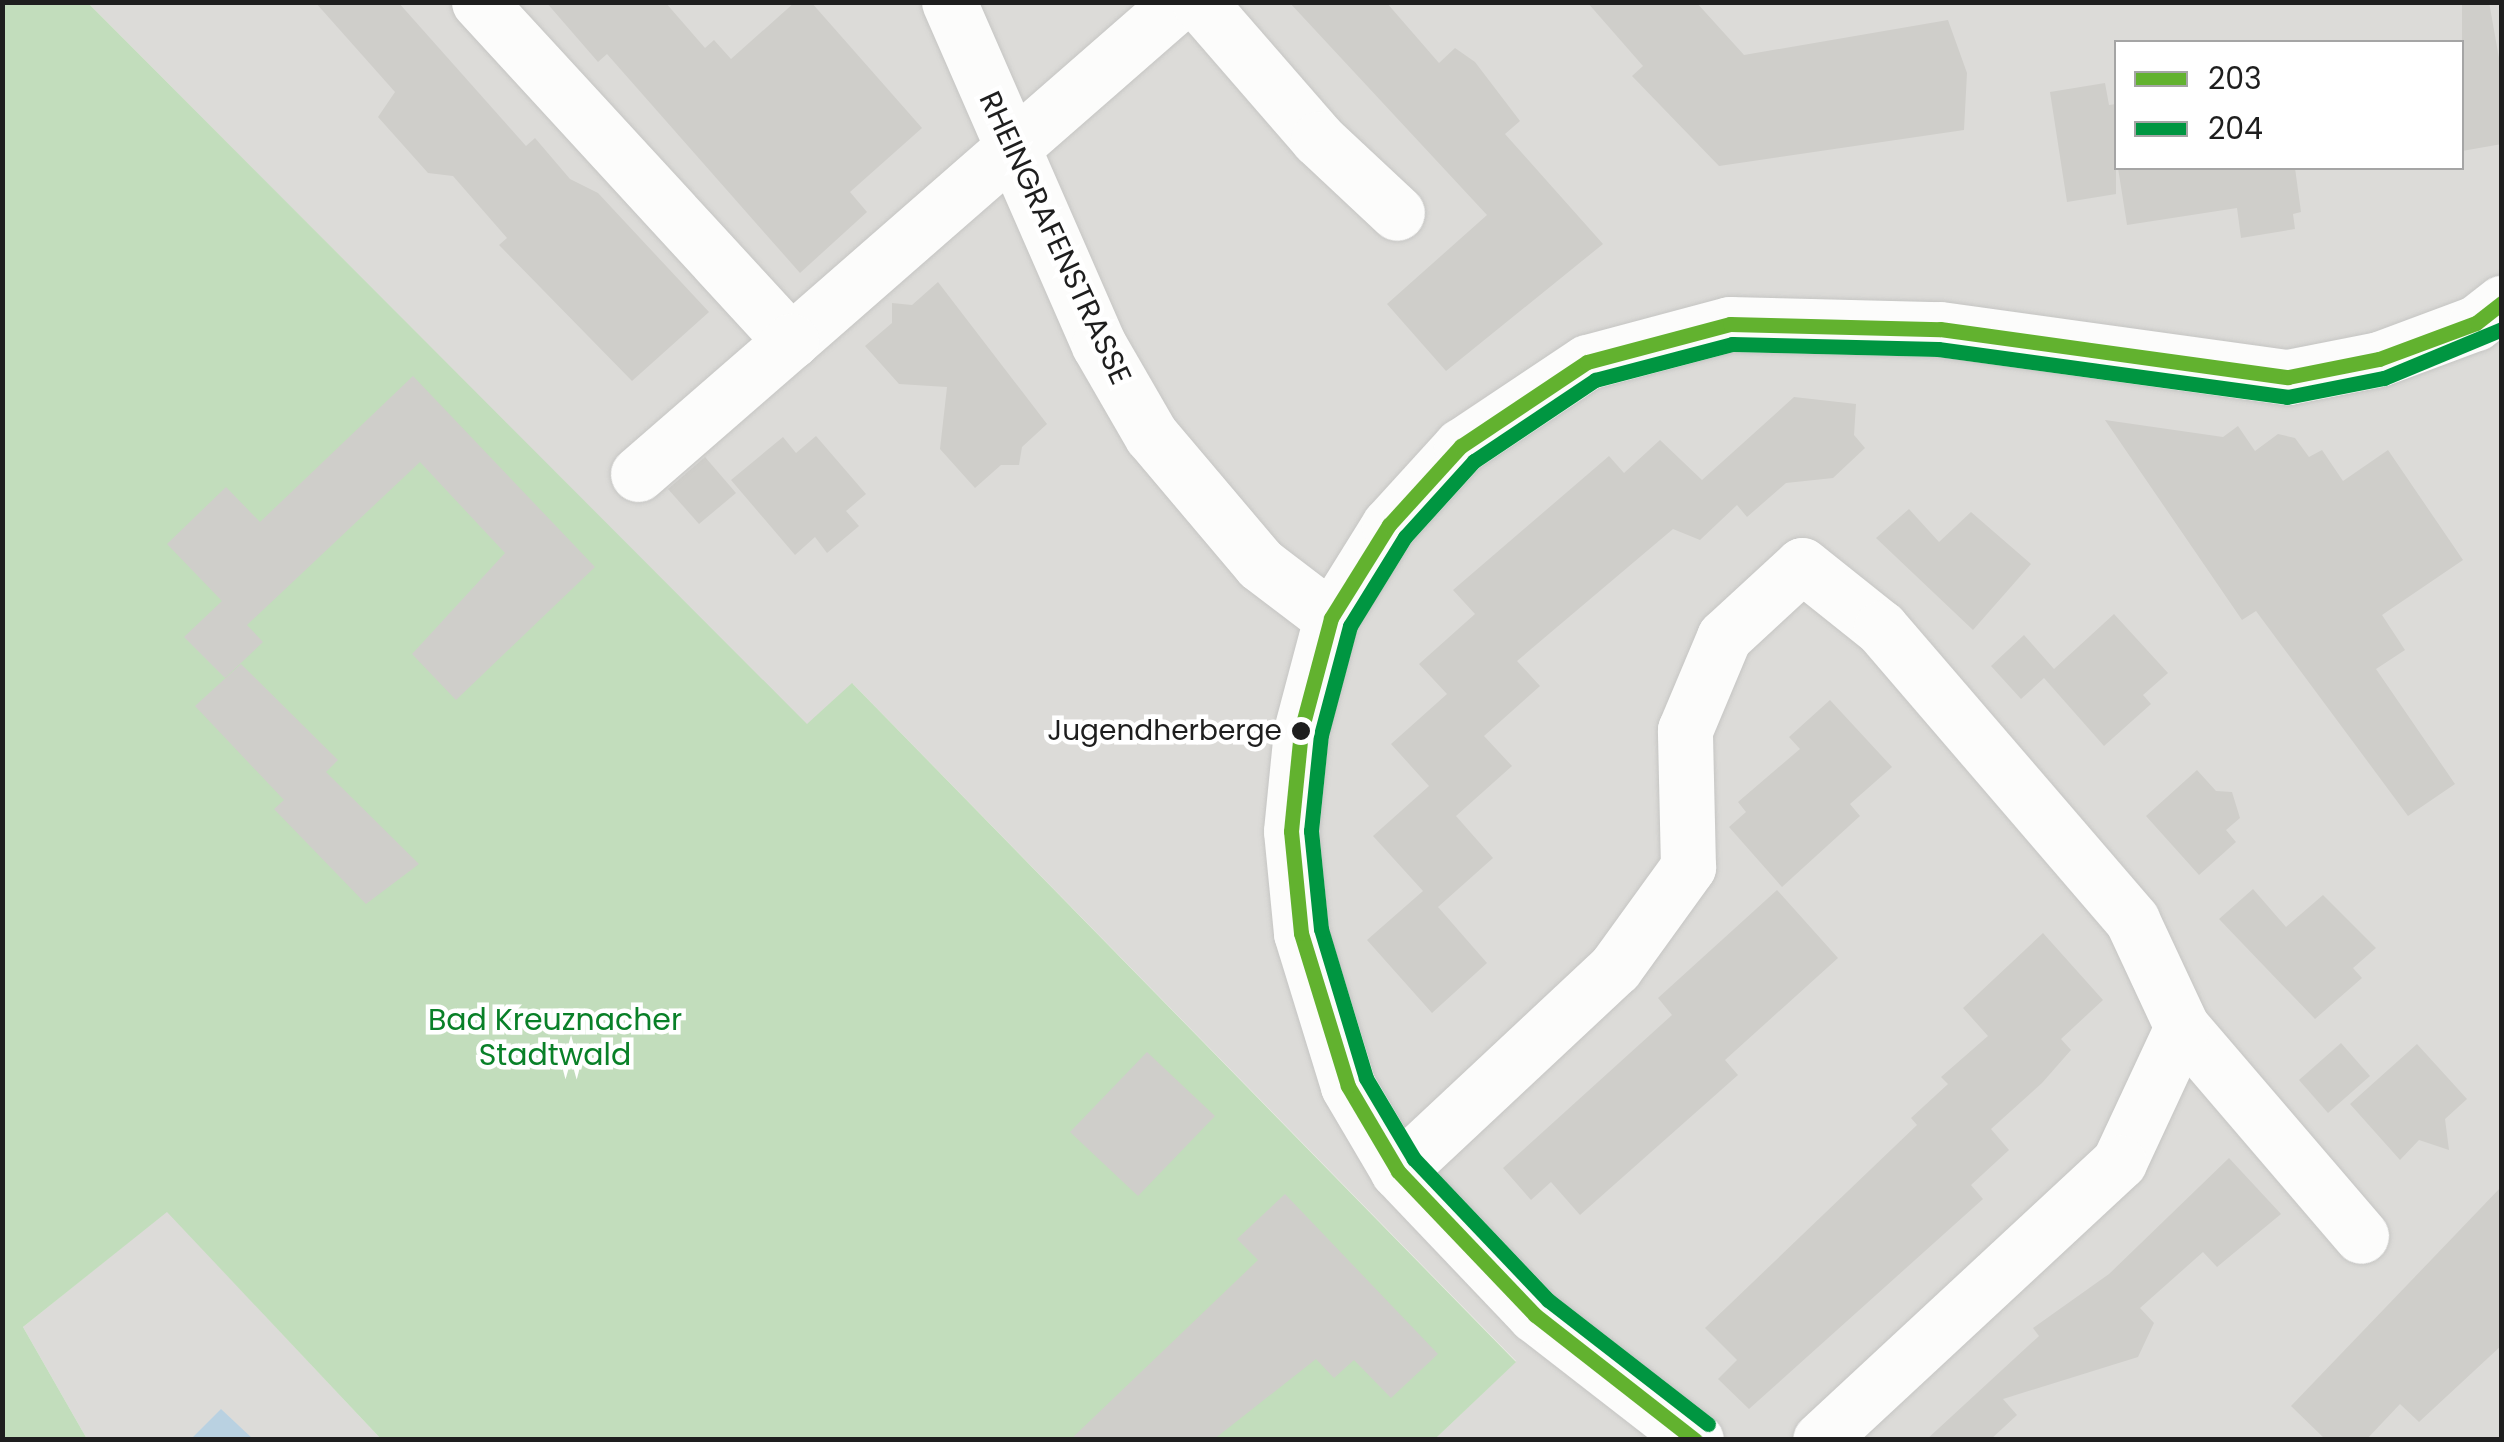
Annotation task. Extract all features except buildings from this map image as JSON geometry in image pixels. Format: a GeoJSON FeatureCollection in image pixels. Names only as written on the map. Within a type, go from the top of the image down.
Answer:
{"type":"FeatureCollection","features":[{"type":"Feature","properties":{"kind":"street"},"geometry":{"type":"LineString","coordinates":[[479,2],[791,342]]}},
{"type":"Feature","properties":{"kind":"street","name":"RHEINGRAFENSTRASSE"},"geometry":{"type":"LineString","coordinates":[[949,2],[1099,346],[1151,435],[1260,564],[1331,618]]}},
{"type":"Feature","properties":{"kind":"street"},"geometry":{"type":"LineString","coordinates":[[638,474],[1010,146],[1180,2]]}},
{"type":"Feature","properties":{"kind":"street"},"geometry":{"type":"LineString","coordinates":[[1199,2],[1398,213]]}},
{"type":"Feature","properties":{"kind":"street"},"geometry":{"type":"LineString","coordinates":[[1696,1440],[1535,1315],[1398,1171],[1348,1086],[1301,933],[1291,831],[1301,732],[1331,618],[1388,525],[1461,446],[1586,362],[1730,324],[1940,330],[2288,377],[2379,359],[2476,323],[2502,304]]}},
{"type":"Feature","properties":{"kind":"street"},"geometry":{"type":"LineString","coordinates":[[1398,1171],[1615,968],[1688,867],[1685,730],[1724,638],[1802,565],[1881,628],[2132,920],[2182,1027],[2361,1236]]}},
{"type":"Feature","properties":{"kind":"street"},"geometry":{"type":"LineString","coordinates":[[1820,1440],[2120,1162],[2182,1027]]}},
{"type":"Feature","properties":{"kind":"shaded area"},"geometry":{"type":"Polygon","coordinates":[[[88,3],[2501,3],[2501,1439],[1435,1439],[1516,1361],[853,684],[807,725],[88,3]]]}},
{"type":"Feature","properties":{"kind":"shaded area"},"geometry":{"type":"Polygon","coordinates":[[[167,1211],[381,1439],[87,1439],[23,1327],[167,1211]]]}},
{"type":"Feature","properties":{"kind":"green space","name":"Bad Kreuznacher Stadtwald"},"geometry":{"type":"Polygon","coordinates":[[[3,3],[88,3],[807,724],[852,683],[1516,1362],[1435,1439],[381,1439],[167,1212],[23,1327],[87,1439],[3,1440],[3,3]]]}},
{"type":"Feature","properties":{"kind":"water"},"geometry":{"type":"Polygon","coordinates":[[[221,1409],[253,1439],[191,1439],[221,1409]]]}},
{"type":"Feature","properties":{"kind":"transit line","name":"203"},"geometry":{"type":"LineString","coordinates":[[1695,1440],[1535,1315],[1398,1171],[1348,1086],[1301,933],[1291,831],[1301,731],[1331,618],[1389,525],[1461,446],[1587,362],[1730,324],[1940,329],[2288,377],[2379,359],[2476,323],[2502,303]]}},
{"type":"Feature","properties":{"kind":"transit line","name":"204"},"geometry":{"type":"LineString","coordinates":[[1708,1424],[1548,1300],[1414,1159],[1366,1078],[1321,929],[1311,831],[1321,735],[1350,626],[1405,537],[1474,461],[1595,380],[1732,344],[1938,349],[2287,397],[2384,378],[2502,329]]}},
{"type":"Feature","properties":{"kind":"place","name":"Jugendherberge"},"geometry":{"type":"Point","coordinates":[1301,731]}}]}
